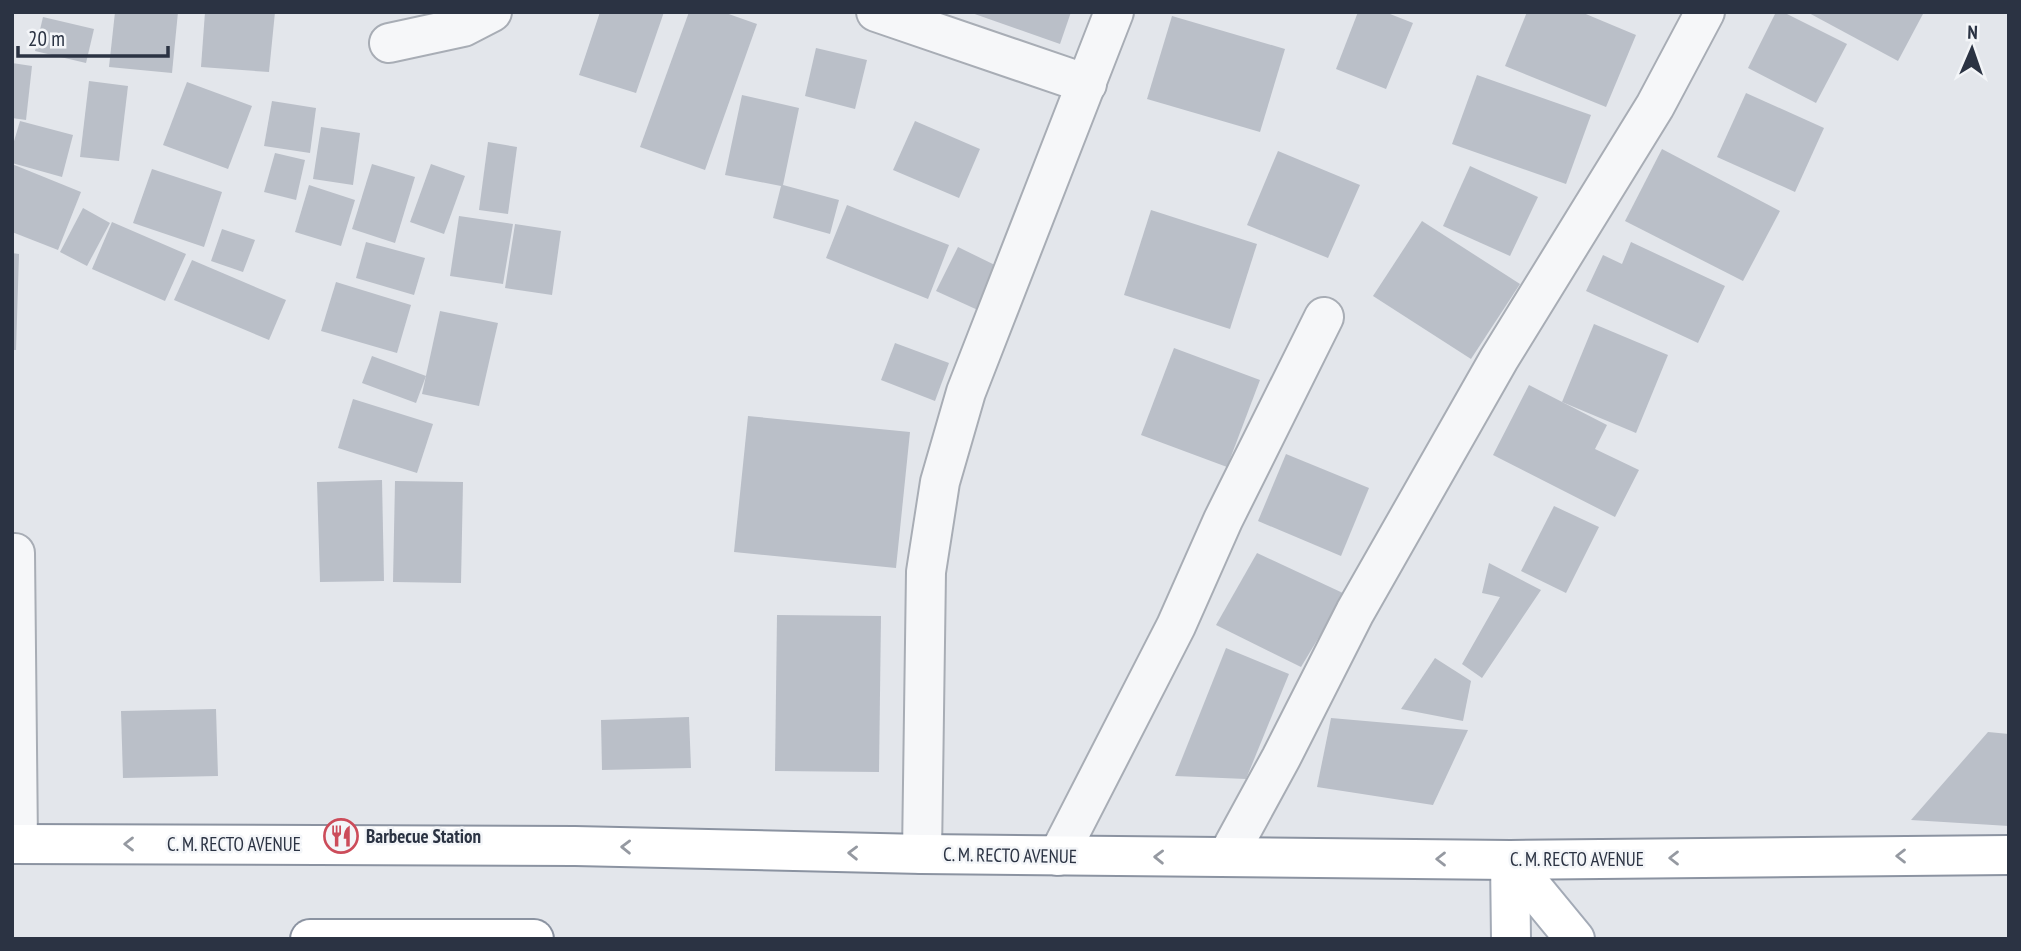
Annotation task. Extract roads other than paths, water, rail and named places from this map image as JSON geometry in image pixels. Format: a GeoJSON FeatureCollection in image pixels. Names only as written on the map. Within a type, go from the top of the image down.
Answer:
{"type":"FeatureCollection","features":[{"type":"Feature","properties":{"kind":"main road","name":"C. M. RECTO AVENUE"},"geometry":{"type":"LineString","coordinates":[[15,844],[575,845],[922,854],[1510,860],[2009,855]]}},
{"type":"Feature","properties":{"kind":"main road"},"geometry":{"type":"LineString","coordinates":[[1510,860],[1511,939]]}},
{"type":"Feature","properties":{"kind":"main road"},"geometry":{"type":"LineString","coordinates":[[1510,860],[1575,939]]}},
{"type":"Feature","properties":{"kind":"main road"},"geometry":{"type":"LineString","coordinates":[[310,939],[534,939]]}},
{"type":"Feature","properties":{"kind":"street"},"geometry":{"type":"LineString","coordinates":[[389,43],[463,27],[492,12]]}},
{"type":"Feature","properties":{"kind":"street"},"geometry":{"type":"LineString","coordinates":[[876,12],[1087,84]]}},
{"type":"Feature","properties":{"kind":"street"},"geometry":{"type":"LineString","coordinates":[[922,854],[926,572],[940,482],[966,392],[1114,12]]}},
{"type":"Feature","properties":{"kind":"street"},"geometry":{"type":"LineString","coordinates":[[1227,858],[1375,576],[1499,359],[1655,106],[1705,12]]}},
{"type":"Feature","properties":{"kind":"street"},"geometry":{"type":"LineString","coordinates":[[1058,856],[1176,626],[1223,520],[1324,317]]}},
{"type":"Feature","properties":{"kind":"street"},"geometry":{"type":"LineString","coordinates":[[15,553],[15,844]]}},
{"type":"Feature","properties":{"kind":"place","name":"Barbecue Station"},"geometry":{"type":"Point","coordinates":[341,836]}}]}
